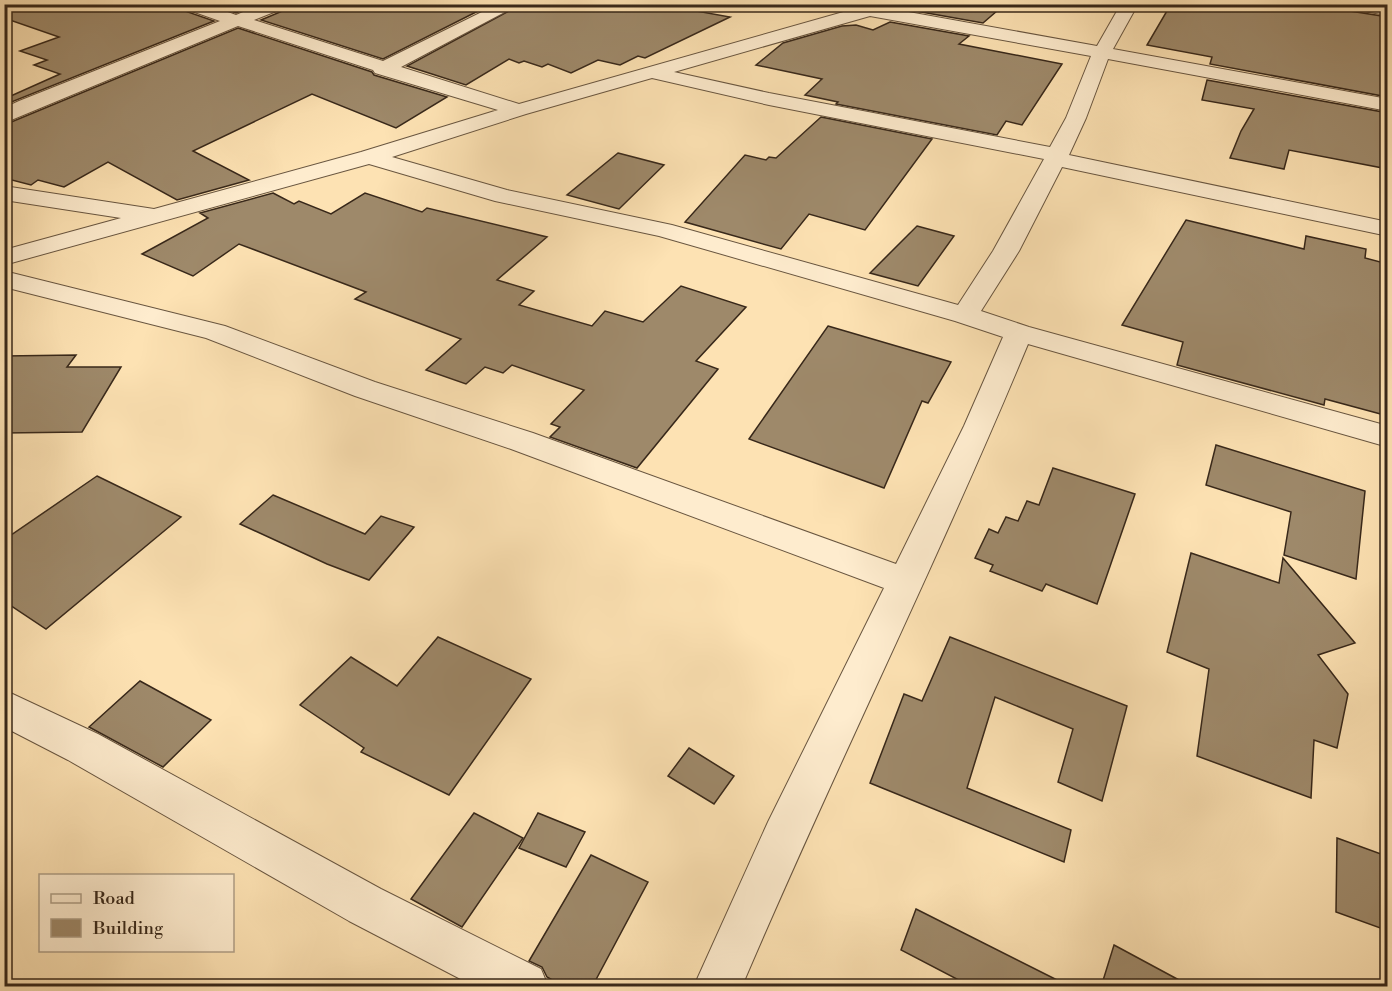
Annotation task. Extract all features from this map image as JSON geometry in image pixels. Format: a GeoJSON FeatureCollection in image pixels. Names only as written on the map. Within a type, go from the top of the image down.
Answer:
{"type":"FeatureCollection","features":[{"type":"Feature","properties":{"kind":"street"},"geometry":{"type":"LineString","coordinates":[[189,4],[235,22],[519,110]]}},
{"type":"Feature","properties":{"kind":"street"},"geometry":{"type":"LineString","coordinates":[[4,117],[26,105],[278,4]]}},
{"type":"Feature","properties":{"kind":"street"},"geometry":{"type":"LineString","coordinates":[[382,69],[512,4]]}},
{"type":"Feature","properties":{"kind":"street"},"geometry":{"type":"LineString","coordinates":[[4,258],[369,157],[519,110],[892,4]]}},
{"type":"Feature","properties":{"kind":"street"},"geometry":{"type":"LineString","coordinates":[[965,315],[1006,251],[1057,157],[1076,118],[1101,53],[1130,4]]}},
{"type":"Feature","properties":{"kind":"street"},"geometry":{"type":"LineString","coordinates":[[1350,4],[1382,8]]}},
{"type":"Feature","properties":{"kind":"street"},"geometry":{"type":"LineString","coordinates":[[868,10],[1388,105]]}},
{"type":"Feature","properties":{"kind":"street"},"geometry":{"type":"LineString","coordinates":[[651,72],[769,99],[1057,157],[1388,229]]}},
{"type":"Feature","properties":{"kind":"street"},"geometry":{"type":"LineString","coordinates":[[369,157],[502,196],[663,230],[1388,437]]}},
{"type":"Feature","properties":{"kind":"street"},"geometry":{"type":"LineString","coordinates":[[4,193],[91,205],[154,217]]}},
{"type":"Feature","properties":{"kind":"street"},"geometry":{"type":"LineString","coordinates":[[4,279],[60,295],[215,332],[365,388],[522,441],[906,582]]}},
{"type":"Feature","properties":{"kind":"street"},"geometry":{"type":"LineString","coordinates":[[718,987],[783,837],[906,582],[979,426],[1019,333]]}},
{"type":"Feature","properties":{"kind":"street"},"geometry":{"type":"LineString","coordinates":[[4,707],[83,747],[366,905],[524,987]]}},
{"type":"Feature","properties":{"kind":"building"},"geometry":{"type":"Polygon","coordinates":[[[4,4],[179,4],[182,10],[214,21],[4,105],[4,99],[60,74],[34,65],[47,60],[20,51],[59,37],[4,18],[4,4]]]}},
{"type":"Feature","properties":{"kind":"building"},"geometry":{"type":"Polygon","coordinates":[[[214,4],[255,4],[236,13],[214,4]]]}},
{"type":"Feature","properties":{"kind":"building"},"geometry":{"type":"Polygon","coordinates":[[[288,4],[492,4],[383,59],[261,20],[285,10],[288,4]]]}},
{"type":"Feature","properties":{"kind":"building"},"geometry":{"type":"Polygon","coordinates":[[[522,4],[663,5],[730,17],[645,58],[638,56],[620,65],[598,60],[571,73],[548,64],[542,67],[509,59],[466,85],[407,66],[522,4]]]}},
{"type":"Feature","properties":{"kind":"building"},"geometry":{"type":"Polygon","coordinates":[[[950,4],[1005,4],[983,23],[910,10],[920,11],[930,5],[941,8],[950,4]]]}},
{"type":"Feature","properties":{"kind":"building"},"geometry":{"type":"Polygon","coordinates":[[[1171,4],[1340,4],[1350,11],[1388,17],[1388,97],[1210,64],[1212,57],[1147,45],[1171,4]]]}},
{"type":"Feature","properties":{"kind":"building"},"geometry":{"type":"Polygon","coordinates":[[[890,22],[969,36],[959,44],[1062,64],[1022,125],[1006,121],[997,135],[836,104],[838,102],[805,95],[822,79],[756,65],[783,43],[842,26],[856,25],[873,30],[890,22]]]}},
{"type":"Feature","properties":{"kind":"building"},"geometry":{"type":"Polygon","coordinates":[[[238,28],[372,72],[374,75],[447,97],[396,128],[312,94],[193,151],[249,180],[177,200],[108,162],[64,187],[38,180],[31,185],[4,178],[4,125],[238,28]]]}},
{"type":"Feature","properties":{"kind":"building"},"geometry":{"type":"Polygon","coordinates":[[[1207,80],[1388,113],[1388,169],[1289,150],[1284,169],[1230,158],[1241,131],[1254,109],[1202,100],[1207,80]]]}},
{"type":"Feature","properties":{"kind":"building"},"geometry":{"type":"Polygon","coordinates":[[[821,117],[932,139],[865,230],[809,214],[781,249],[685,222],[745,155],[766,160],[769,157],[776,158],[821,117]]]}},
{"type":"Feature","properties":{"kind":"building"},"geometry":{"type":"Polygon","coordinates":[[[618,153],[664,165],[619,209],[567,195],[618,153]]]}},
{"type":"Feature","properties":{"kind":"building"},"geometry":{"type":"Polygon","coordinates":[[[273,193],[294,204],[299,201],[331,214],[365,193],[422,212],[427,208],[547,237],[497,280],[534,291],[519,305],[592,326],[605,311],[643,322],[681,286],[746,307],[696,361],[718,369],[637,468],[550,437],[560,427],[551,424],[584,390],[512,365],[503,373],[485,367],[466,384],[426,370],[461,339],[355,299],[366,292],[239,244],[193,276],[142,254],[208,218],[200,213],[273,193]]]}},
{"type":"Feature","properties":{"kind":"building"},"geometry":{"type":"Polygon","coordinates":[[[1186,220],[1304,249],[1306,236],[1366,249],[1365,258],[1388,264],[1388,416],[1325,399],[1324,405],[1177,365],[1183,342],[1122,325],[1186,220]]]}},
{"type":"Feature","properties":{"kind":"building"},"geometry":{"type":"Polygon","coordinates":[[[917,226],[954,236],[918,286],[870,273],[917,226]]]}},
{"type":"Feature","properties":{"kind":"building"},"geometry":{"type":"Polygon","coordinates":[[[828,326],[951,362],[928,403],[922,401],[884,488],[749,439],[828,326]]]}},
{"type":"Feature","properties":{"kind":"building"},"geometry":{"type":"Polygon","coordinates":[[[76,355],[67,367],[121,367],[82,432],[4,433],[4,356],[76,355]]]}},
{"type":"Feature","properties":{"kind":"building"},"geometry":{"type":"Polygon","coordinates":[[[1216,445],[1365,491],[1356,579],[1284,555],[1291,512],[1206,485],[1216,445]]]}},
{"type":"Feature","properties":{"kind":"building"},"geometry":{"type":"Polygon","coordinates":[[[1053,468],[1135,494],[1097,604],[1046,584],[1042,591],[990,571],[993,565],[975,558],[989,529],[998,533],[1006,517],[1018,521],[1027,501],[1039,505],[1053,468]]]}},
{"type":"Feature","properties":{"kind":"building"},"geometry":{"type":"Polygon","coordinates":[[[97,476],[181,517],[46,629],[4,601],[4,540],[97,476]]]}},
{"type":"Feature","properties":{"kind":"building"},"geometry":{"type":"Polygon","coordinates":[[[273,495],[365,534],[381,516],[414,527],[369,580],[327,564],[240,524],[273,495]]]}},
{"type":"Feature","properties":{"kind":"building"},"geometry":{"type":"Polygon","coordinates":[[[1191,553],[1279,583],[1283,558],[1355,643],[1318,655],[1348,694],[1337,748],[1314,740],[1311,798],[1197,756],[1209,669],[1167,652],[1191,553]]]}},
{"type":"Feature","properties":{"kind":"building"},"geometry":{"type":"Polygon","coordinates":[[[438,637],[531,679],[449,795],[361,752],[364,748],[300,705],[351,657],[397,686],[438,637]]]}},
{"type":"Feature","properties":{"kind":"building"},"geometry":{"type":"Polygon","coordinates":[[[950,637],[1127,706],[1102,801],[1058,782],[1073,729],[995,697],[967,788],[1071,830],[1064,862],[870,783],[904,694],[922,701],[950,637]]]}},
{"type":"Feature","properties":{"kind":"building"},"geometry":{"type":"Polygon","coordinates":[[[140,681],[211,720],[163,767],[89,727],[140,681]]]}},
{"type":"Feature","properties":{"kind":"building"},"geometry":{"type":"Polygon","coordinates":[[[689,748],[734,776],[714,804],[668,776],[689,748]]]}},
{"type":"Feature","properties":{"kind":"building"},"geometry":{"type":"Polygon","coordinates":[[[474,813],[523,838],[462,927],[411,899],[474,813]]]}},
{"type":"Feature","properties":{"kind":"building"},"geometry":{"type":"Polygon","coordinates":[[[538,813],[585,832],[566,867],[519,848],[538,813]]]}},
{"type":"Feature","properties":{"kind":"building"},"geometry":{"type":"Polygon","coordinates":[[[1337,838],[1381,854],[1383,929],[1336,912],[1337,838]]]}},
{"type":"Feature","properties":{"kind":"building"},"geometry":{"type":"Polygon","coordinates":[[[591,855],[648,882],[592,987],[564,987],[547,977],[542,967],[529,961],[591,855]]]}},
{"type":"Feature","properties":{"kind":"building"},"geometry":{"type":"Polygon","coordinates":[[[916,909],[1071,987],[972,987],[901,950],[916,909]]]}},
{"type":"Feature","properties":{"kind":"building"},"geometry":{"type":"Polygon","coordinates":[[[1114,945],[1192,987],[1101,987],[1114,945]]]}}]}
